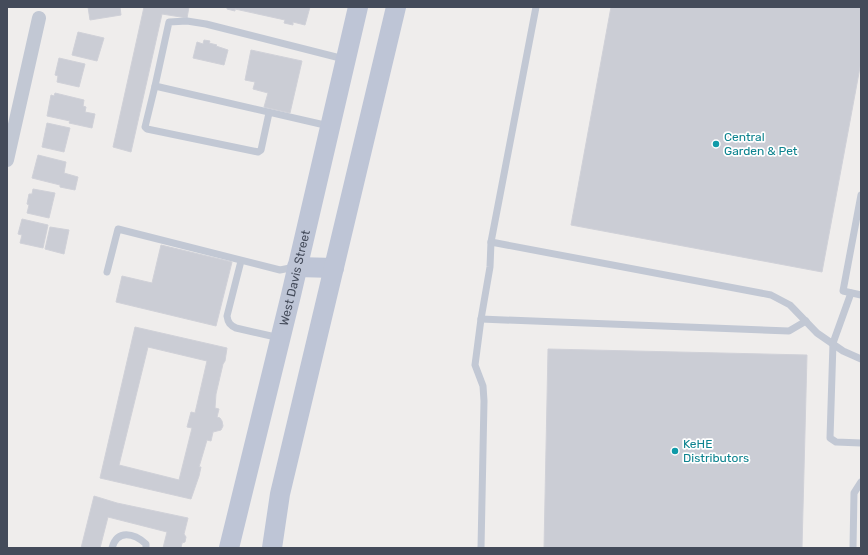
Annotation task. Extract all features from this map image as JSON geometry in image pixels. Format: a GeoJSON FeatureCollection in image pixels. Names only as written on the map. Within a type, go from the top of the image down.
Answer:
{"type":"FeatureCollection","features":[{"type":"Feature","properties":{"kind":"main road","name":"West Davis Street"},"geometry":{"type":"LineString","coordinates":[[229,548],[358,7]]}},
{"type":"Feature","properties":{"kind":"main road"},"geometry":{"type":"LineString","coordinates":[[272,548],[280,494],[396,7]]}},
{"type":"Feature","properties":{"kind":"main road"},"geometry":{"type":"LineString","coordinates":[[297,267],[334,268]]}},
{"type":"Feature","properties":{"kind":"street"},"geometry":{"type":"LineString","coordinates":[[7,160],[39,18]]}},
{"type":"Feature","properties":{"kind":"lane"},"geometry":{"type":"LineString","coordinates":[[481,548],[484,401],[483,386],[475,365],[480,319],[490,267],[491,242],[536,7]]}},
{"type":"Feature","properties":{"kind":"lane"},"geometry":{"type":"LineString","coordinates":[[269,113],[261,150],[258,152],[147,129],[145,127],[169,22],[187,20],[346,59]]}},
{"type":"Feature","properties":{"kind":"lane"},"geometry":{"type":"LineString","coordinates":[[155,86],[330,127]]}},
{"type":"Feature","properties":{"kind":"lane"},"geometry":{"type":"LineString","coordinates":[[861,195],[843,291],[861,295]]}},
{"type":"Feature","properties":{"kind":"lane"},"geometry":{"type":"LineString","coordinates":[[108,272],[118,229],[280,270],[297,267]]}},
{"type":"Feature","properties":{"kind":"lane"},"geometry":{"type":"LineString","coordinates":[[491,242],[771,295],[790,305],[817,333],[843,351],[861,359]]}},
{"type":"Feature","properties":{"kind":"lane"},"geometry":{"type":"LineString","coordinates":[[241,261],[227,316],[228,322],[231,326],[236,328],[280,338]]}},
{"type":"Feature","properties":{"kind":"lane"},"geometry":{"type":"LineString","coordinates":[[851,293],[832,343],[830,438],[836,442],[861,443]]}},
{"type":"Feature","properties":{"kind":"lane"},"geometry":{"type":"LineString","coordinates":[[480,319],[790,331],[806,321]]}},
{"type":"Feature","properties":{"kind":"lane"},"geometry":{"type":"LineString","coordinates":[[853,548],[854,494],[861,482]]}},
{"type":"Feature","properties":{"kind":"lane"},"geometry":{"type":"LineString","coordinates":[[112,548],[114,540],[121,535],[129,535],[141,539],[146,544],[146,548]]}},
{"type":"Feature","properties":{"kind":"building"},"geometry":{"type":"Polygon","coordinates":[[[88,7],[120,7],[121,15],[90,20],[88,7]]]}},
{"type":"Feature","properties":{"kind":"building"},"geometry":{"type":"Polygon","coordinates":[[[144,7],[189,7],[187,18],[162,14],[131,152],[113,147],[144,7]]]}},
{"type":"Feature","properties":{"kind":"building"},"geometry":{"type":"Polygon","coordinates":[[[227,7],[310,7],[305,25],[293,22],[293,25],[284,23],[285,20],[235,9],[235,11],[227,9],[227,7]]]}},
{"type":"Feature","properties":{"kind":"building","name":"Central Garden & Pet"},"geometry":{"type":"Polygon","coordinates":[[[611,7],[861,7],[861,62],[822,272],[571,225],[611,7]]]}},
{"type":"Feature","properties":{"kind":"building"},"geometry":{"type":"Polygon","coordinates":[[[78,32],[104,38],[97,61],[72,55],[78,32]]]}},
{"type":"Feature","properties":{"kind":"building"},"geometry":{"type":"Polygon","coordinates":[[[204,40],[210,41],[209,43],[228,50],[224,65],[193,58],[197,42],[203,44],[204,40]]]}},
{"type":"Feature","properties":{"kind":"building"},"geometry":{"type":"Polygon","coordinates":[[[251,50],[302,61],[290,113],[264,107],[268,93],[253,89],[255,82],[245,80],[251,50]]]}},
{"type":"Feature","properties":{"kind":"building"},"geometry":{"type":"Polygon","coordinates":[[[59,58],[85,64],[79,87],[57,82],[58,76],[55,75],[59,58]]]}},
{"type":"Feature","properties":{"kind":"building"},"geometry":{"type":"Polygon","coordinates":[[[55,93],[84,100],[83,106],[86,107],[85,112],[95,114],[92,128],[47,116],[51,95],[54,96],[55,93]]]}},
{"type":"Feature","properties":{"kind":"building"},"geometry":{"type":"Polygon","coordinates":[[[47,123],[70,128],[64,152],[42,147],[47,123]]]}},
{"type":"Feature","properties":{"kind":"building"},"geometry":{"type":"Polygon","coordinates":[[[38,155],[66,162],[64,173],[78,177],[75,190],[32,178],[38,155]]]}},
{"type":"Feature","properties":{"kind":"building"},"geometry":{"type":"Polygon","coordinates":[[[33,189],[55,193],[49,218],[27,213],[29,194],[32,194],[33,189]]]}},
{"type":"Feature","properties":{"kind":"building"},"geometry":{"type":"Polygon","coordinates":[[[22,219],[48,225],[43,248],[20,243],[22,235],[18,234],[22,219]]]}},
{"type":"Feature","properties":{"kind":"building"},"geometry":{"type":"Polygon","coordinates":[[[50,227],[69,230],[64,254],[45,249],[50,227]]]}},
{"type":"Feature","properties":{"kind":"building"},"geometry":{"type":"Polygon","coordinates":[[[161,245],[232,262],[216,326],[116,302],[122,276],[152,283],[161,245]]]}},
{"type":"Feature","properties":{"kind":"building"},"geometry":{"type":"Polygon","coordinates":[[[135,327],[227,348],[216,394],[215,408],[219,409],[217,417],[222,421],[223,426],[221,430],[213,432],[211,441],[207,440],[199,467],[201,467],[199,476],[191,499],[100,478],[135,327]],[[148,347],[119,465],[179,480],[192,428],[187,427],[191,412],[195,413],[207,361],[148,347]]]}},
{"type":"Feature","properties":{"kind":"building","name":"KeHE Distributors"},"geometry":{"type":"Polygon","coordinates":[[[548,349],[807,355],[802,548],[544,548],[548,349]]]}},
{"type":"Feature","properties":{"kind":"building"},"geometry":{"type":"Polygon","coordinates":[[[94,496],[117,503],[188,518],[184,534],[186,537],[185,542],[182,543],[181,548],[163,548],[167,532],[108,517],[100,548],[81,548],[94,496]]]}},
{"type":"Feature","properties":{"kind":"place","name":"Central Garden & Pet"},"geometry":{"type":"Point","coordinates":[716,144]}},
{"type":"Feature","properties":{"kind":"place","name":"KeHE Distributors"},"geometry":{"type":"Point","coordinates":[675,451]}}]}
